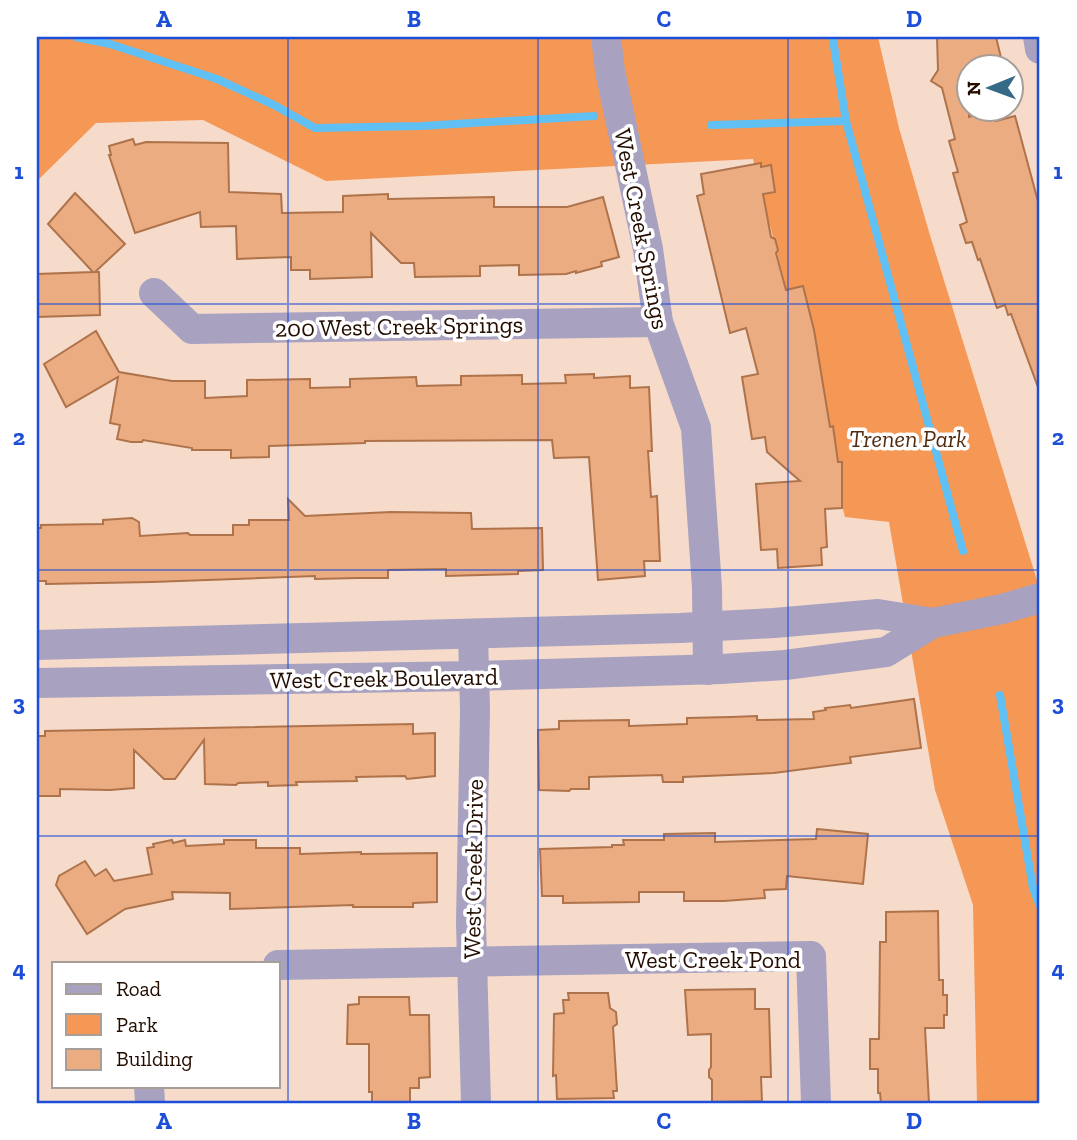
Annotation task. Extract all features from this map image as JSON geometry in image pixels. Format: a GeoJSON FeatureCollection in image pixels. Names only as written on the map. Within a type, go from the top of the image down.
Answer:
{"type":"FeatureCollection","features":[{"type":"Feature","properties":{"kind":"street","name":"West Creek Springs"},"geometry":{"type":"LineString","coordinates":[[606,37],[648,249],[657,322],[696,428],[708,627],[708,670]]}},
{"type":"Feature","properties":{"kind":"street"},"geometry":{"type":"LineString","coordinates":[[1038,37],[1040,49]]}},
{"type":"Feature","properties":{"kind":"street","name":"200 West Creek Springs"},"geometry":{"type":"LineString","coordinates":[[154,293],[191,329],[657,322]]}},
{"type":"Feature","properties":{"kind":"street","name":"West Creek Boulevard"},"geometry":{"type":"LineString","coordinates":[[37,683],[475,676],[708,670],[785,665],[886,652],[933,623],[1040,598]]}},
{"type":"Feature","properties":{"kind":"street","name":"West Creek Boulevard"},"geometry":{"type":"LineString","coordinates":[[37,645],[708,627],[878,614],[933,623]]}},
{"type":"Feature","properties":{"kind":"street","name":"West Creek Drive"},"geometry":{"type":"LineString","coordinates":[[473,634],[475,676],[472,961],[476,1103]]}},
{"type":"Feature","properties":{"kind":"street","name":"West Creek Pond"},"geometry":{"type":"LineString","coordinates":[[472,961],[811,956],[816,1103]]}},
{"type":"Feature","properties":{"kind":"street"},"geometry":{"type":"LineString","coordinates":[[280,965],[472,961]]}},
{"type":"Feature","properties":{"kind":"green space","name":"Trenen Park"},"geometry":{"type":"Polygon","coordinates":[[[37,37],[878,37],[899,128],[929,232],[1040,590],[1040,1103],[977,1103],[973,905],[935,790],[889,522],[845,517],[753,159],[326,181],[203,120],[96,123],[37,181],[37,37]]]}},
{"type":"Feature","properties":{"kind":"building"},"geometry":{"type":"Polygon","coordinates":[[[937,37],[996,37],[1000,52],[954,52],[954,122],[1017,122],[1040,209],[1038,387],[1011,314],[1008,315],[1005,305],[997,308],[980,259],[978,260],[972,242],[966,243],[960,225],[967,222],[953,173],[958,172],[949,141],[955,139],[942,88],[931,81],[938,70],[937,37]]]}},
{"type":"Feature","properties":{"kind":"building"},"geometry":{"type":"Polygon","coordinates":[[[133,139],[135,145],[146,142],[228,143],[229,192],[281,194],[282,213],[343,212],[343,196],[388,194],[388,199],[494,197],[494,207],[567,207],[603,197],[619,257],[601,262],[602,266],[566,274],[519,275],[519,265],[480,266],[480,276],[415,277],[414,263],[401,263],[371,233],[372,277],[310,279],[310,270],[291,270],[291,257],[237,259],[236,226],[201,227],[200,212],[135,233],[109,155],[109,146],[133,139]]]}},
{"type":"Feature","properties":{"kind":"building"},"geometry":{"type":"Polygon","coordinates":[[[761,163],[761,167],[771,165],[775,192],[763,194],[771,237],[775,239],[786,290],[803,286],[814,330],[830,427],[833,426],[838,462],[842,462],[842,508],[825,509],[827,547],[821,548],[822,565],[778,568],[777,549],[761,550],[756,484],[800,481],[767,452],[765,437],[752,439],[742,377],[758,374],[746,328],[730,333],[697,196],[704,194],[701,174],[761,163]]]}},
{"type":"Feature","properties":{"kind":"building"},"geometry":{"type":"Polygon","coordinates":[[[75,193],[125,244],[95,272],[99,272],[100,315],[37,317],[37,274],[93,272],[48,224],[75,193]]]}},
{"type":"Feature","properties":{"kind":"building"},"geometry":{"type":"Polygon","coordinates":[[[96,331],[119,372],[172,381],[205,381],[205,398],[247,396],[247,380],[310,379],[310,388],[350,387],[350,379],[416,377],[417,386],[461,385],[461,376],[522,375],[522,384],[566,383],[565,375],[594,374],[594,378],[630,376],[630,388],[649,387],[652,451],[648,451],[651,497],[657,496],[660,561],[644,561],[645,576],[598,580],[589,457],[554,458],[552,440],[365,441],[269,446],[269,457],[231,458],[231,450],[192,450],[143,440],[131,442],[117,439],[120,425],[110,423],[118,377],[66,407],[44,364],[96,331]]]}},
{"type":"Feature","properties":{"kind":"building"},"geometry":{"type":"Polygon","coordinates":[[[288,499],[305,516],[391,512],[471,513],[472,529],[542,528],[543,570],[518,571],[518,574],[446,576],[446,569],[388,570],[388,578],[315,579],[315,576],[46,584],[46,581],[37,581],[37,528],[41,528],[41,525],[103,524],[103,520],[132,518],[139,522],[140,536],[188,533],[233,535],[233,525],[249,525],[249,520],[289,520],[288,499]]]}},
{"type":"Feature","properties":{"kind":"building"},"geometry":{"type":"Polygon","coordinates":[[[914,699],[921,748],[850,757],[851,763],[774,773],[683,777],[683,782],[663,782],[662,775],[589,777],[589,789],[539,790],[538,730],[559,729],[559,721],[629,720],[629,726],[687,724],[687,718],[757,716],[757,720],[814,719],[813,712],[826,710],[825,708],[850,705],[851,708],[914,699]]]}},
{"type":"Feature","properties":{"kind":"building"},"geometry":{"type":"Polygon","coordinates":[[[413,724],[413,734],[435,733],[435,776],[407,779],[405,776],[356,777],[357,781],[296,782],[297,785],[268,786],[268,782],[205,784],[204,740],[175,779],[164,779],[134,750],[134,788],[60,789],[60,796],[38,796],[37,736],[45,736],[45,731],[413,724]]]}},
{"type":"Feature","properties":{"kind":"building"},"geometry":{"type":"Polygon","coordinates":[[[817,829],[868,834],[863,884],[787,876],[786,889],[764,890],[765,898],[724,901],[684,901],[684,892],[639,892],[639,902],[563,903],[563,896],[542,896],[540,849],[612,847],[624,845],[623,840],[664,840],[664,834],[715,833],[715,842],[816,839],[817,829]]]}},
{"type":"Feature","properties":{"kind":"building"},"geometry":{"type":"Polygon","coordinates":[[[172,840],[173,843],[185,840],[186,846],[224,844],[224,840],[256,840],[256,848],[300,848],[300,854],[437,853],[437,902],[413,903],[413,907],[353,905],[230,909],[230,893],[172,892],[173,899],[125,909],[87,934],[56,885],[59,876],[85,861],[95,876],[106,869],[114,881],[152,874],[147,848],[172,840]]]}},
{"type":"Feature","properties":{"kind":"building"},"geometry":{"type":"Polygon","coordinates":[[[938,911],[939,980],[943,980],[943,995],[947,995],[947,1015],[944,1015],[944,1028],[925,1028],[929,1103],[881,1103],[878,1093],[878,1069],[870,1069],[870,1039],[879,1039],[880,942],[886,942],[886,912],[938,911]]]}},
{"type":"Feature","properties":{"kind":"building"},"geometry":{"type":"Polygon","coordinates":[[[755,989],[755,1009],[769,1009],[771,1077],[761,1077],[762,1101],[712,1102],[712,1080],[709,1077],[711,1034],[688,1035],[685,990],[755,989]]]}},
{"type":"Feature","properties":{"kind":"building"},"geometry":{"type":"Polygon","coordinates":[[[568,993],[608,993],[610,1008],[616,1012],[617,1024],[613,1027],[617,1091],[613,1091],[614,1098],[557,1099],[556,1075],[553,1076],[554,1014],[564,1013],[563,1000],[569,1000],[568,993]]]}},
{"type":"Feature","properties":{"kind":"building"},"geometry":{"type":"Polygon","coordinates":[[[359,997],[409,997],[410,1015],[429,1015],[430,1077],[419,1078],[419,1088],[410,1088],[410,1102],[372,1103],[372,1092],[369,1092],[369,1044],[347,1044],[348,1005],[359,1004],[359,997]]]}},
{"type":"Feature","properties":{"kind":"waterway"},"geometry":{"type":"LineString","coordinates":[[76,37],[110,44],[217,79],[274,105],[315,128],[421,126],[594,116]]}},
{"type":"Feature","properties":{"kind":"waterway"},"geometry":{"type":"LineString","coordinates":[[833,40],[846,121],[963,551]]}},
{"type":"Feature","properties":{"kind":"waterway"},"geometry":{"type":"LineString","coordinates":[[711,125],[846,121]]}},
{"type":"Feature","properties":{"kind":"waterway"},"geometry":{"type":"LineString","coordinates":[[1000,695],[1033,888],[1040,906]]}}]}
